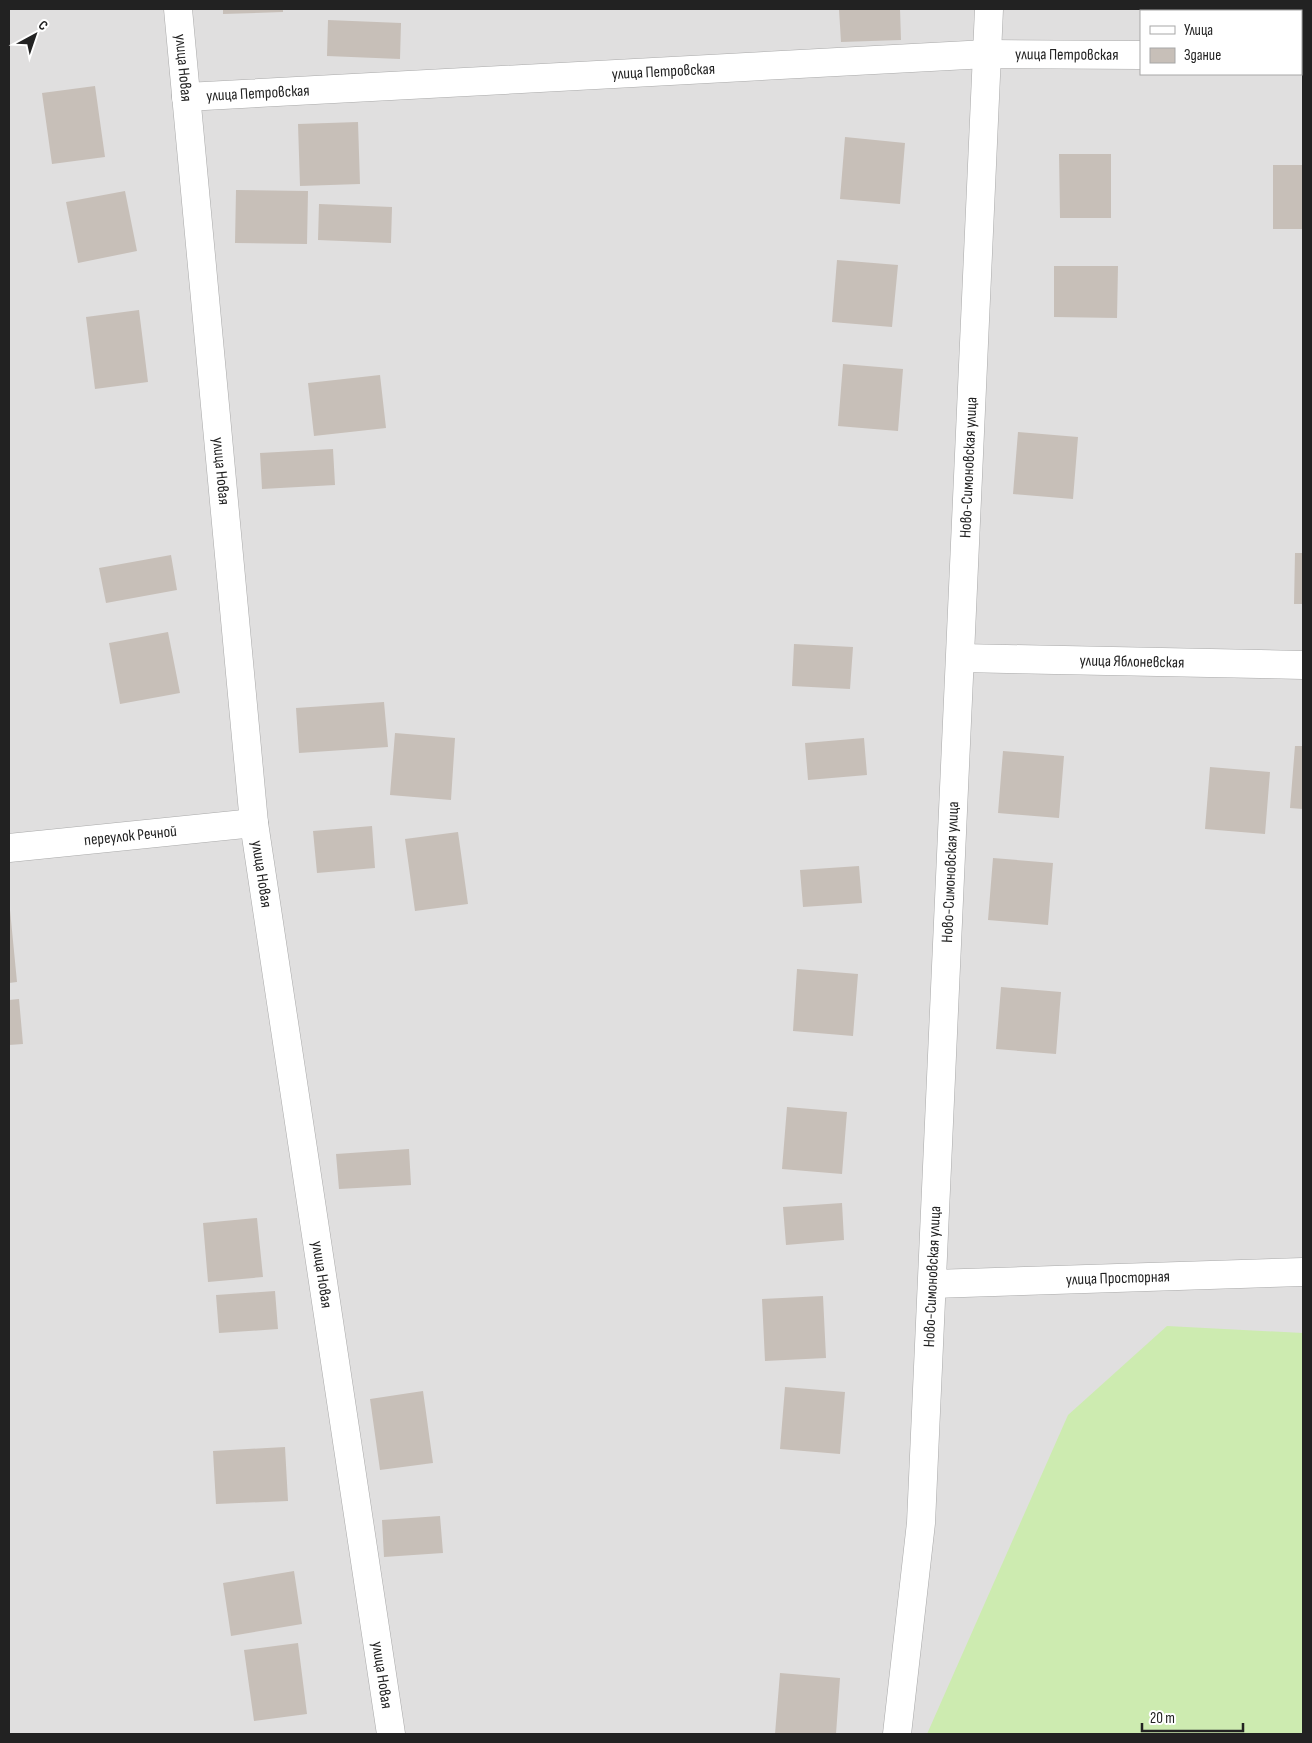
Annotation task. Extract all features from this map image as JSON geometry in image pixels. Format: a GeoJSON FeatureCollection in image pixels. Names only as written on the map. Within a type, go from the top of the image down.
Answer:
{"type":"FeatureCollection","features":[{"type":"Feature","properties":{"kind":"street","name":"улица Новая"},"geometry":{"type":"LineString","coordinates":[[178,9],[254,823],[390,1734]]}},
{"type":"Feature","properties":{"kind":"street","name":"Ново-Симоновская улица"},"geometry":{"type":"LineString","coordinates":[[898,1734],[921,1523],[989,9]]}},
{"type":"Feature","properties":{"kind":"street","name":"улица Петровская"},"geometry":{"type":"LineString","coordinates":[[186,97],[987,54],[1140,55]]}},
{"type":"Feature","properties":{"kind":"street","name":"улица Яблоневская"},"geometry":{"type":"LineString","coordinates":[[961,658],[1303,664]]}},
{"type":"Feature","properties":{"kind":"street","name":"переулок Речной"},"geometry":{"type":"LineString","coordinates":[[9,848],[254,823]]}},
{"type":"Feature","properties":{"kind":"street","name":"улица Просторная"},"geometry":{"type":"LineString","coordinates":[[933,1284],[1303,1272]]}},
{"type":"Feature","properties":{"kind":"shaded area"},"geometry":{"type":"Polygon","coordinates":[[[9,9],[1303,9],[1303,1734],[9,1734],[9,9]]]}},
{"type":"Feature","properties":{"kind":"green space"},"geometry":{"type":"Polygon","coordinates":[[[1167,1326],[1303,1333],[1303,1734],[927,1734],[1068,1415],[1167,1326]]]}},
{"type":"Feature","properties":{"kind":"building"},"geometry":{"type":"Polygon","coordinates":[[[223,9],[283,9],[283,12],[223,14],[223,9]]]}},
{"type":"Feature","properties":{"kind":"building"},"geometry":{"type":"Polygon","coordinates":[[[839,9],[900,9],[901,40],[841,42],[839,9]]]}},
{"type":"Feature","properties":{"kind":"building"},"geometry":{"type":"Polygon","coordinates":[[[328,20],[401,23],[400,59],[327,56],[328,20]]]}},
{"type":"Feature","properties":{"kind":"building"},"geometry":{"type":"Polygon","coordinates":[[[95,86],[105,157],[52,164],[42,93],[95,86]]]}},
{"type":"Feature","properties":{"kind":"building"},"geometry":{"type":"Polygon","coordinates":[[[358,122],[360,184],[300,186],[298,124],[358,122]]]}},
{"type":"Feature","properties":{"kind":"building"},"geometry":{"type":"Polygon","coordinates":[[[845,137],[905,143],[900,204],[840,199],[845,137]]]}},
{"type":"Feature","properties":{"kind":"building"},"geometry":{"type":"Polygon","coordinates":[[[1059,154],[1111,154],[1111,218],[1060,218],[1059,154]]]}},
{"type":"Feature","properties":{"kind":"building"},"geometry":{"type":"Polygon","coordinates":[[[1273,165],[1303,165],[1303,229],[1273,229],[1273,165]]]}},
{"type":"Feature","properties":{"kind":"building"},"geometry":{"type":"Polygon","coordinates":[[[236,190],[308,191],[307,244],[235,243],[236,190]]]}},
{"type":"Feature","properties":{"kind":"building"},"geometry":{"type":"Polygon","coordinates":[[[125,191],[137,251],[78,263],[66,202],[125,191]]]}},
{"type":"Feature","properties":{"kind":"building"},"geometry":{"type":"Polygon","coordinates":[[[319,204],[392,207],[391,243],[318,240],[319,204]]]}},
{"type":"Feature","properties":{"kind":"building"},"geometry":{"type":"Polygon","coordinates":[[[837,260],[898,265],[892,327],[832,322],[837,260]]]}},
{"type":"Feature","properties":{"kind":"building"},"geometry":{"type":"Polygon","coordinates":[[[1054,266],[1118,266],[1117,318],[1054,317],[1054,266]]]}},
{"type":"Feature","properties":{"kind":"building"},"geometry":{"type":"Polygon","coordinates":[[[139,310],[148,382],[95,389],[86,317],[139,310]]]}},
{"type":"Feature","properties":{"kind":"building"},"geometry":{"type":"Polygon","coordinates":[[[843,364],[903,369],[898,431],[838,426],[843,364]]]}},
{"type":"Feature","properties":{"kind":"building"},"geometry":{"type":"Polygon","coordinates":[[[380,375],[386,428],[314,436],[308,383],[380,375]]]}},
{"type":"Feature","properties":{"kind":"building"},"geometry":{"type":"Polygon","coordinates":[[[1018,432],[1078,437],[1073,499],[1013,494],[1018,432]]]}},
{"type":"Feature","properties":{"kind":"building"},"geometry":{"type":"Polygon","coordinates":[[[333,449],[335,485],[262,489],[260,453],[333,449]]]}},
{"type":"Feature","properties":{"kind":"building"},"geometry":{"type":"Polygon","coordinates":[[[1295,553],[1303,553],[1303,604],[1294,604],[1295,553]]]}},
{"type":"Feature","properties":{"kind":"building"},"geometry":{"type":"Polygon","coordinates":[[[171,555],[177,590],[106,603],[99,568],[171,555]]]}},
{"type":"Feature","properties":{"kind":"building"},"geometry":{"type":"Polygon","coordinates":[[[168,632],[180,693],[120,704],[109,643],[168,632]]]}},
{"type":"Feature","properties":{"kind":"building"},"geometry":{"type":"Polygon","coordinates":[[[794,644],[853,647],[850,689],[792,686],[794,644]]]}},
{"type":"Feature","properties":{"kind":"building"},"geometry":{"type":"Polygon","coordinates":[[[384,702],[388,747],[299,753],[296,708],[384,702]]]}},
{"type":"Feature","properties":{"kind":"building"},"geometry":{"type":"Polygon","coordinates":[[[395,733],[455,738],[451,800],[390,795],[395,733]]]}},
{"type":"Feature","properties":{"kind":"building"},"geometry":{"type":"Polygon","coordinates":[[[864,738],[867,775],[808,780],[805,743],[864,738]]]}},
{"type":"Feature","properties":{"kind":"building"},"geometry":{"type":"Polygon","coordinates":[[[1295,746],[1303,746],[1303,809],[1290,808],[1295,746]]]}},
{"type":"Feature","properties":{"kind":"building"},"geometry":{"type":"Polygon","coordinates":[[[1003,751],[1064,756],[1059,818],[998,813],[1003,751]]]}},
{"type":"Feature","properties":{"kind":"building"},"geometry":{"type":"Polygon","coordinates":[[[1210,767],[1270,772],[1265,834],[1205,829],[1210,767]]]}},
{"type":"Feature","properties":{"kind":"building"},"geometry":{"type":"Polygon","coordinates":[[[372,826],[375,868],[317,873],[313,831],[372,826]]]}},
{"type":"Feature","properties":{"kind":"building"},"geometry":{"type":"Polygon","coordinates":[[[458,832],[468,904],[415,911],[405,839],[458,832]]]}},
{"type":"Feature","properties":{"kind":"building"},"geometry":{"type":"Polygon","coordinates":[[[993,858],[1053,863],[1048,925],[988,920],[993,858]]]}},
{"type":"Feature","properties":{"kind":"building"},"geometry":{"type":"Polygon","coordinates":[[[859,866],[862,903],[803,907],[800,870],[859,866]]]}},
{"type":"Feature","properties":{"kind":"building"},"geometry":{"type":"Polygon","coordinates":[[[9,910],[17,982],[9,983],[9,910]]]}},
{"type":"Feature","properties":{"kind":"building"},"geometry":{"type":"Polygon","coordinates":[[[797,969],[858,974],[853,1036],[793,1031],[797,969]]]}},
{"type":"Feature","properties":{"kind":"building"},"geometry":{"type":"Polygon","coordinates":[[[1001,987],[1061,992],[1056,1054],[996,1049],[1001,987]]]}},
{"type":"Feature","properties":{"kind":"building"},"geometry":{"type":"Polygon","coordinates":[[[19,999],[23,1044],[9,1045],[9,1000],[19,999]]]}},
{"type":"Feature","properties":{"kind":"building"},"geometry":{"type":"Polygon","coordinates":[[[787,1107],[847,1112],[842,1174],[782,1169],[787,1107]]]}},
{"type":"Feature","properties":{"kind":"building"},"geometry":{"type":"Polygon","coordinates":[[[409,1149],[411,1185],[339,1189],[336,1154],[409,1149]]]}},
{"type":"Feature","properties":{"kind":"building"},"geometry":{"type":"Polygon","coordinates":[[[842,1203],[844,1240],[786,1245],[783,1207],[842,1203]]]}},
{"type":"Feature","properties":{"kind":"building"},"geometry":{"type":"Polygon","coordinates":[[[257,1218],[263,1277],[208,1282],[203,1223],[257,1218]]]}},
{"type":"Feature","properties":{"kind":"building"},"geometry":{"type":"Polygon","coordinates":[[[275,1291],[278,1329],[219,1333],[216,1295],[275,1291]]]}},
{"type":"Feature","properties":{"kind":"building"},"geometry":{"type":"Polygon","coordinates":[[[823,1296],[826,1358],[765,1361],[762,1299],[823,1296]]]}},
{"type":"Feature","properties":{"kind":"building"},"geometry":{"type":"Polygon","coordinates":[[[785,1387],[845,1392],[840,1454],[780,1449],[785,1387]]]}},
{"type":"Feature","properties":{"kind":"building"},"geometry":{"type":"Polygon","coordinates":[[[423,1391],[433,1463],[380,1470],[370,1399],[423,1391]]]}},
{"type":"Feature","properties":{"kind":"building"},"geometry":{"type":"Polygon","coordinates":[[[285,1447],[288,1501],[216,1504],[213,1451],[285,1447]]]}},
{"type":"Feature","properties":{"kind":"building"},"geometry":{"type":"Polygon","coordinates":[[[440,1516],[443,1553],[384,1557],[382,1520],[440,1516]]]}},
{"type":"Feature","properties":{"kind":"building"},"geometry":{"type":"Polygon","coordinates":[[[294,1571],[302,1624],[231,1636],[223,1583],[294,1571]]]}},
{"type":"Feature","properties":{"kind":"building"},"geometry":{"type":"Polygon","coordinates":[[[298,1643],[307,1714],[254,1721],[244,1650],[298,1643]]]}},
{"type":"Feature","properties":{"kind":"building"},"geometry":{"type":"Polygon","coordinates":[[[780,1673],[840,1678],[836,1734],[775,1734],[780,1673]]]}}]}
